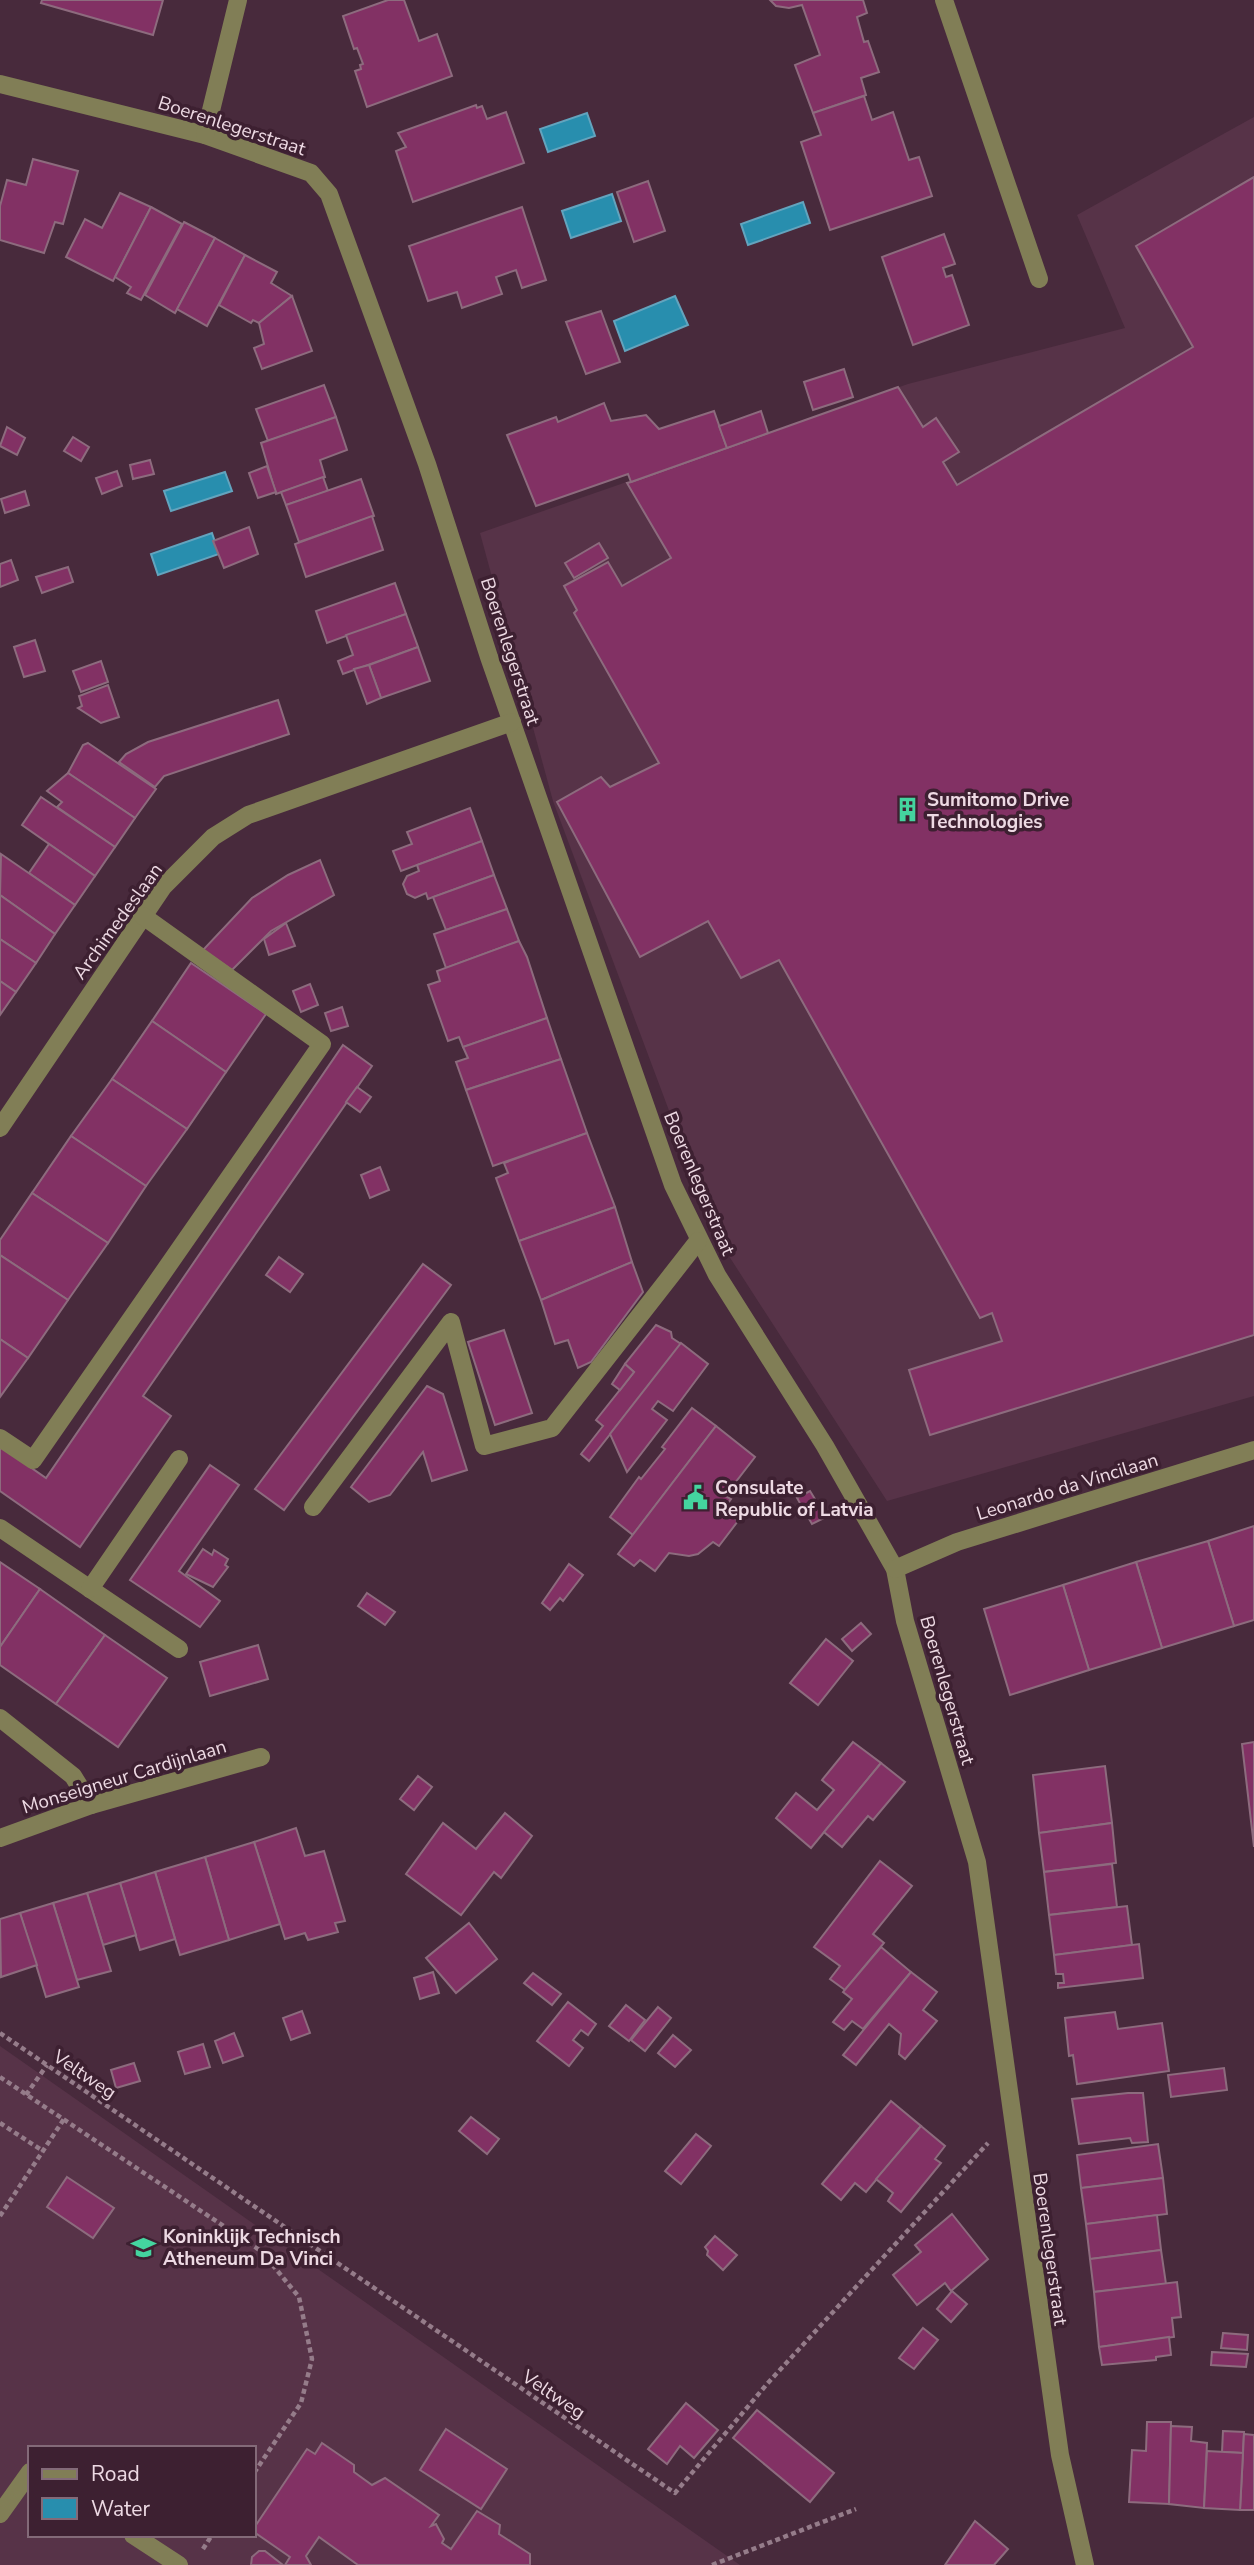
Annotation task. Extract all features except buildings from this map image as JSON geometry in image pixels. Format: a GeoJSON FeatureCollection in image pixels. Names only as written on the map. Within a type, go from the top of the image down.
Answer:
{"type":"FeatureCollection","features":[{"type":"Feature","properties":{"kind":"street"},"geometry":{"type":"LineString","coordinates":[[205,135],[238,0]]}},
{"type":"Feature","properties":{"kind":"street"},"geometry":{"type":"LineString","coordinates":[[944,0],[1039,279]]}},
{"type":"Feature","properties":{"kind":"street","name":"Boerenlegerstraat"},"geometry":{"type":"LineString","coordinates":[[0,84],[205,135],[311,173],[329,194],[431,477],[512,723],[640,1094],[698,1241],[825,1446],[895,1569],[905,1621],[978,1863],[1011,2118],[1060,2455],[1085,2565]]}},
{"type":"Feature","properties":{"kind":"street","name":"Archimedeslaan"},"geometry":{"type":"LineString","coordinates":[[0,1128],[163,887],[213,837],[248,815],[512,723]]}},
{"type":"Feature","properties":{"kind":"street"},"geometry":{"type":"LineString","coordinates":[[0,1438],[33,1460],[321,1044],[143,916]]}},
{"type":"Feature","properties":{"kind":"street"},"geometry":{"type":"LineString","coordinates":[[313,1507],[451,1322],[484,1446],[552,1428],[698,1241]]}},
{"type":"Feature","properties":{"kind":"street","name":"Leonardo da Vincilaan"},"geometry":{"type":"LineString","coordinates":[[895,1569],[957,1542],[1254,1450]]}},
{"type":"Feature","properties":{"kind":"street"},"geometry":{"type":"LineString","coordinates":[[90,1589],[179,1459]]}},
{"type":"Feature","properties":{"kind":"street"},"geometry":{"type":"LineString","coordinates":[[0,1528],[179,1649]]}},
{"type":"Feature","properties":{"kind":"street"},"geometry":{"type":"LineString","coordinates":[[0,1718],[73,1776],[90,1805]]}},
{"type":"Feature","properties":{"kind":"street","name":"Monseigneur Cardijnlaan"},"geometry":{"type":"LineString","coordinates":[[0,1838],[90,1805],[261,1757]]}},
{"type":"Feature","properties":{"kind":"street"},"geometry":{"type":"LineString","coordinates":[[0,2514],[28,2475]]}},
{"type":"Feature","properties":{"kind":"street"},"geometry":{"type":"LineString","coordinates":[[136,2537],[179,2565]]}},
{"type":"Feature","properties":{"kind":"path","name":"Veltweg"},"geometry":{"type":"LineString","coordinates":[[0,2033],[675,2493],[767,2384],[1011,2118]]}},
{"type":"Feature","properties":{"kind":"path"},"geometry":{"type":"LineString","coordinates":[[26,2095],[47,2065]]}},
{"type":"Feature","properties":{"kind":"path"},"geometry":{"type":"LineString","coordinates":[[0,2077],[261,2251],[299,2297],[312,2359],[301,2403],[256,2470]]}},
{"type":"Feature","properties":{"kind":"path"},"geometry":{"type":"LineString","coordinates":[[0,2216],[64,2119]]}},
{"type":"Feature","properties":{"kind":"path"},"geometry":{"type":"LineString","coordinates":[[0,2123],[43,2151]]}},
{"type":"Feature","properties":{"kind":"path"},"geometry":{"type":"LineString","coordinates":[[712,2565],[856,2509]]}},
{"type":"Feature","properties":{"kind":"shaded area","name":"Sumitomo Drive Technologies"},"geometry":{"type":"Polygon","coordinates":[[[1254,117],[1254,1396],[887,1501],[716,1236],[553,801],[480,533],[908,384],[1125,328],[1077,215],[1254,117]]]}},
{"type":"Feature","properties":{"kind":"shaded area","name":"Koninklijk Technisch Atheneum Da Vinci"},"geometry":{"type":"Polygon","coordinates":[[[0,2046],[740,2565],[0,2565],[0,2046]]]}},
{"type":"Feature","properties":{"kind":"water"},"geometry":{"type":"Polygon","coordinates":[[[587,113],[595,136],[548,152],[540,129],[587,113]]]}},
{"type":"Feature","properties":{"kind":"water"},"geometry":{"type":"Polygon","coordinates":[[[612,194],[621,221],[571,238],[562,211],[612,194]]]}},
{"type":"Feature","properties":{"kind":"water"},"geometry":{"type":"Polygon","coordinates":[[[803,202],[810,223],[748,245],[741,224],[803,202]]]}},
{"type":"Feature","properties":{"kind":"water"},"geometry":{"type":"Polygon","coordinates":[[[675,296],[688,325],[625,351],[614,321],[675,296]]]}},
{"type":"Feature","properties":{"kind":"water"},"geometry":{"type":"Polygon","coordinates":[[[225,472],[232,491],[171,511],[164,491],[225,472]]]}},
{"type":"Feature","properties":{"kind":"water"},"geometry":{"type":"Polygon","coordinates":[[[212,533],[219,554],[158,575],[151,554],[212,533]]]}},
{"type":"Feature","properties":{"kind":"place","name":"Sumitomo Drive Technologies"},"geometry":{"type":"Point","coordinates":[907,810]}},
{"type":"Feature","properties":{"kind":"place","name":"Consulate Republic of Latvia"},"geometry":{"type":"Point","coordinates":[695,1498]}},
{"type":"Feature","properties":{"kind":"place","name":"Koninklijk Technisch Atheneum Da Vinci"},"geometry":{"type":"Point","coordinates":[143,2247]}}]}
